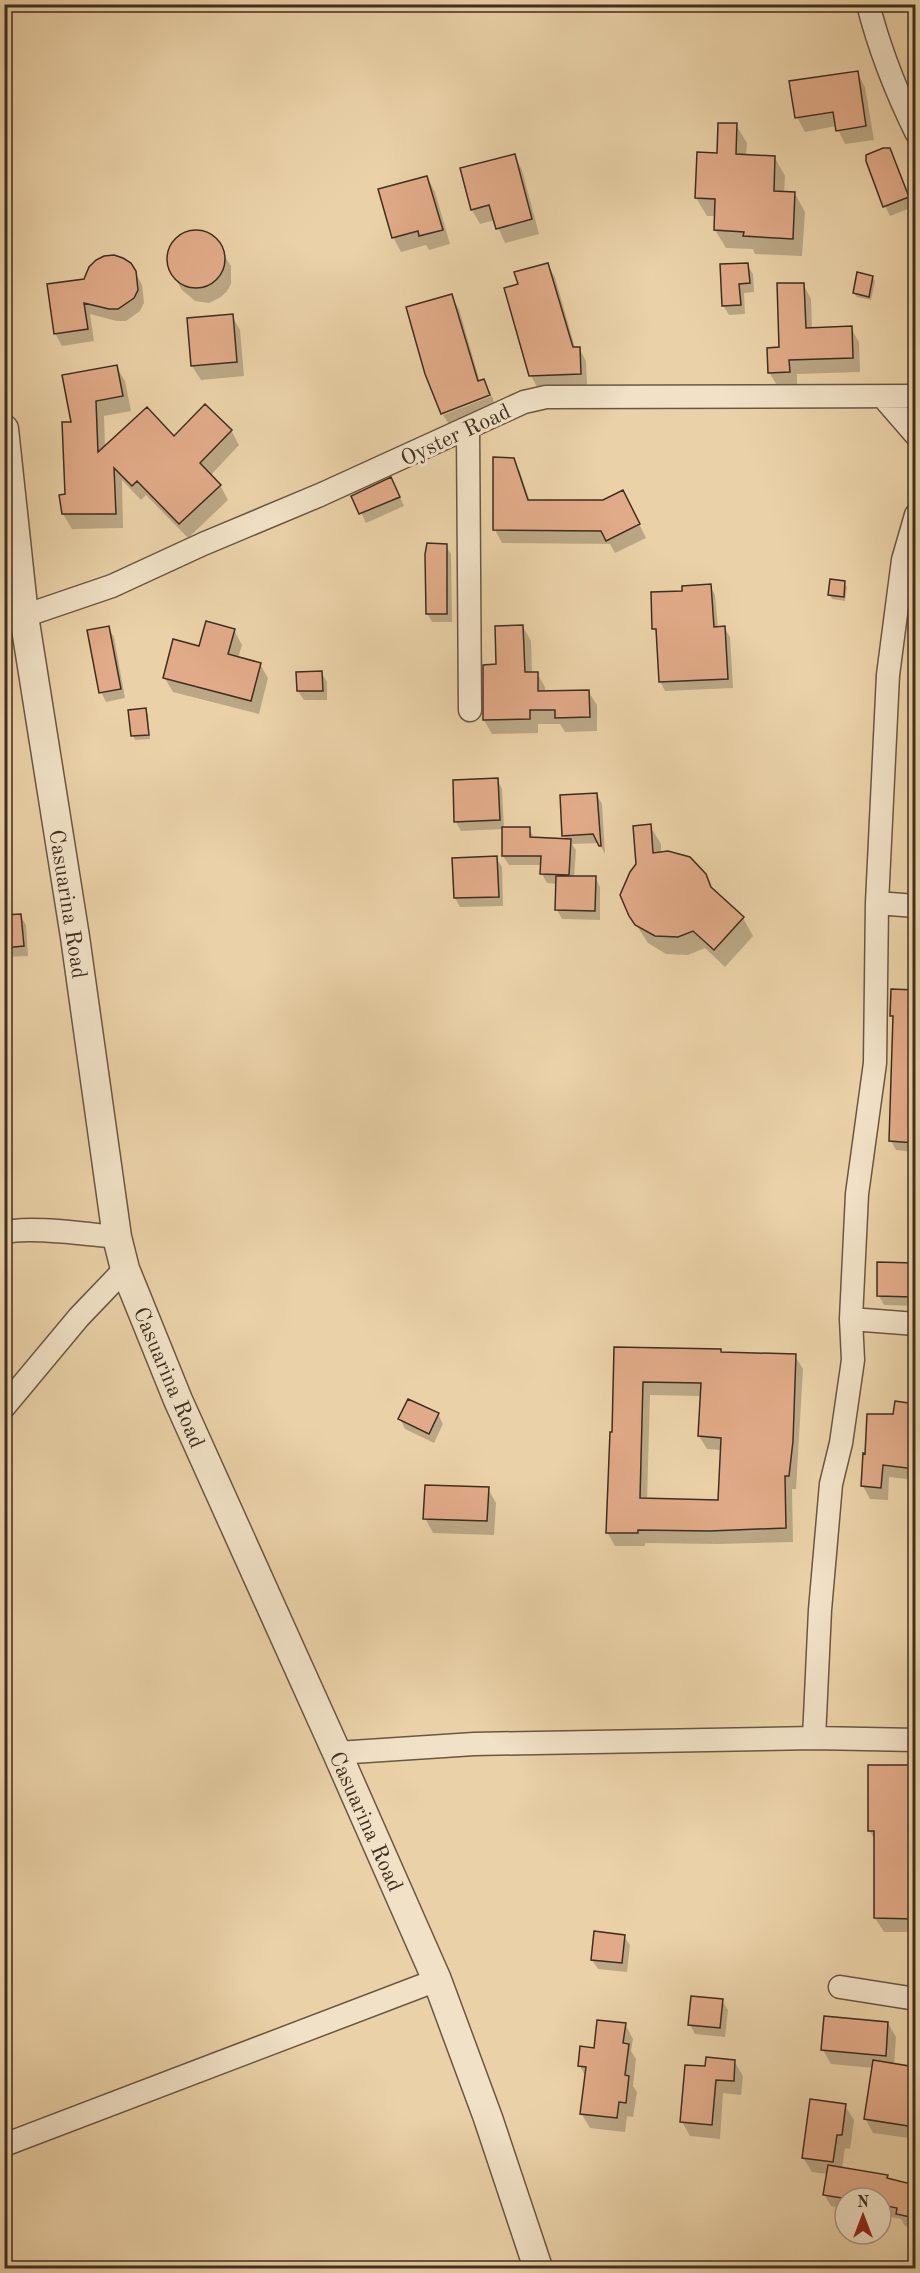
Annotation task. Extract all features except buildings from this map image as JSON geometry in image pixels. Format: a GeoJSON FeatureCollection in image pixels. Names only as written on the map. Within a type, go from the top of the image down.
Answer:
{"type":"FeatureCollection","features":[{"type":"Feature","properties":{"kind":"street"},"geometry":{"type":"LineString","coordinates":[[868,4],[873,26],[900,100],[915,132]]}},
{"type":"Feature","properties":{"kind":"street"},"geometry":{"type":"LineString","coordinates":[[883,396],[915,435]]}},
{"type":"Feature","properties":{"kind":"street","name":"Oyster Road"},"geometry":{"type":"LineString","coordinates":[[24,616],[112,586],[468,429],[524,402],[546,397],[915,396]]}},
{"type":"Feature","properties":{"kind":"street","name":"Casuarina Road"},"geometry":{"type":"LineString","coordinates":[[4,429],[24,616],[75,937],[117,1238],[125,1269],[183,1411],[338,1753],[437,1980],[488,2118],[538,2268]]}},
{"type":"Feature","properties":{"kind":"street"},"geometry":{"type":"LineString","coordinates":[[468,429],[470,710]]}},
{"type":"Feature","properties":{"kind":"street"},"geometry":{"type":"LineString","coordinates":[[814,1738],[820,1610],[831,1484],[841,1443],[853,1360],[851,1319],[857,1194],[875,1063],[877,903],[888,675],[903,560],[915,515]]}},
{"type":"Feature","properties":{"kind":"street"},"geometry":{"type":"LineString","coordinates":[[877,903],[915,906]]}},
{"type":"Feature","properties":{"kind":"street"},"geometry":{"type":"LineString","coordinates":[[4,1233],[47,1231],[117,1238]]}},
{"type":"Feature","properties":{"kind":"street"},"geometry":{"type":"LineString","coordinates":[[4,1407],[79,1317],[125,1269]]}},
{"type":"Feature","properties":{"kind":"street"},"geometry":{"type":"LineString","coordinates":[[851,1319],[915,1324]]}},
{"type":"Feature","properties":{"kind":"street"},"geometry":{"type":"LineString","coordinates":[[338,1753],[474,1744],[814,1738],[915,1740]]}},
{"type":"Feature","properties":{"kind":"street"},"geometry":{"type":"LineString","coordinates":[[4,2145],[437,1980]]}},
{"type":"Feature","properties":{"kind":"street"},"geometry":{"type":"LineString","coordinates":[[840,1987],[915,1999]]}}]}
